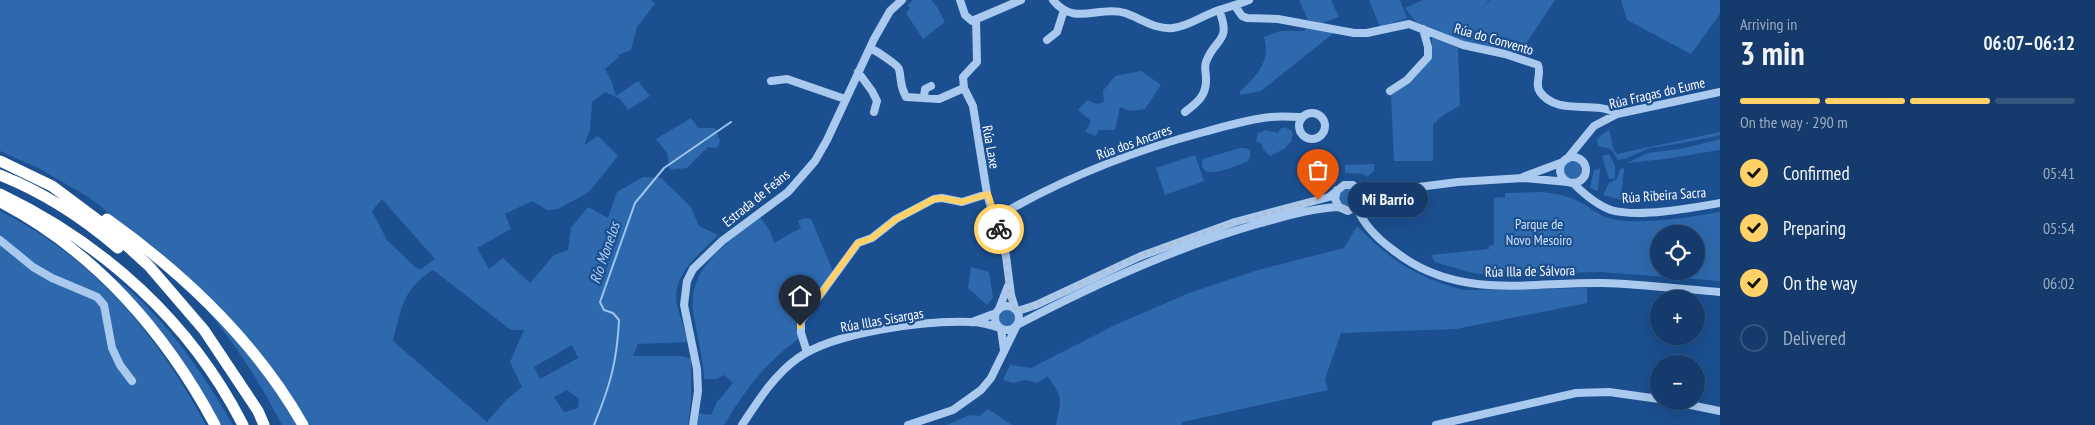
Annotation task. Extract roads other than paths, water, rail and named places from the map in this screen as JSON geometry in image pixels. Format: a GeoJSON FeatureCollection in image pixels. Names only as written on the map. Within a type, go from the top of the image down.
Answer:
{"type":"FeatureCollection","features":[{"type":"Feature","properties":{"kind":"highway"},"geometry":{"type":"LineString","coordinates":[[0,161],[87,205],[119,228],[206,302],[258,357],[303,425]]}},
{"type":"Feature","properties":{"kind":"highway"},"geometry":{"type":"LineString","coordinates":[[0,175],[56,203],[99,231],[185,307]]}},
{"type":"Feature","properties":{"kind":"highway"},"geometry":{"type":"LineString","coordinates":[[52,186],[103,224],[149,266],[204,330],[258,412],[264,425]]}},
{"type":"Feature","properties":{"kind":"highway"},"geometry":{"type":"LineString","coordinates":[[0,194],[67,230],[120,269],[149,296],[194,348],[234,407],[243,425]]}},
{"type":"Feature","properties":{"kind":"highway"},"geometry":{"type":"LineString","coordinates":[[0,202],[55,235],[77,252],[115,287],[156,332],[198,392],[215,425]]}},
{"type":"Feature","properties":{"kind":"street"},"geometry":{"type":"LineString","coordinates":[[960,0],[965,15],[972,21],[1021,0]]}},
{"type":"Feature","properties":{"kind":"street"},"geometry":{"type":"LineString","coordinates":[[1053,0],[1064,10],[1080,14],[1117,11],[1159,27],[1170,28],[1189,24],[1219,10],[1249,0]]}},
{"type":"Feature","properties":{"kind":"street","name":"Estrada de Feáns"},"geometry":{"type":"LineString","coordinates":[[693,425],[698,391],[697,369],[684,305],[686,287],[690,275],[693,269],[722,242],[788,192],[814,161],[827,140],[870,48],[890,11],[899,1]]}},
{"type":"Feature","properties":{"kind":"street","name":"Rúa do Convento"},"geometry":{"type":"LineString","coordinates":[[1235,6],[1242,16],[1247,18],[1278,18],[1354,33],[1366,34],[1409,24],[1463,45],[1504,54],[1538,65],[1541,71],[1538,88],[1540,93],[1561,105],[1601,107],[1610,109],[1617,114]]}},
{"type":"Feature","properties":{"kind":"street"},"geometry":{"type":"LineString","coordinates":[[1047,40],[1057,32],[1064,10]]}},
{"type":"Feature","properties":{"kind":"street"},"geometry":{"type":"LineString","coordinates":[[1185,112],[1203,97],[1206,90],[1206,64],[1212,51],[1222,40],[1224,31],[1224,24],[1219,10]]}},
{"type":"Feature","properties":{"kind":"street"},"geometry":{"type":"LineString","coordinates":[[870,48],[897,64],[899,81],[906,97],[939,99],[964,88],[963,76],[977,62],[976,19]]}},
{"type":"Feature","properties":{"kind":"street"},"geometry":{"type":"LineString","coordinates":[[1390,91],[1407,80],[1428,57],[1428,47],[1422,29]]}},
{"type":"Feature","properties":{"kind":"street"},"geometry":{"type":"LineString","coordinates":[[858,72],[877,101],[874,112]]}},
{"type":"Feature","properties":{"kind":"street"},"geometry":{"type":"LineString","coordinates":[[771,81],[787,79],[845,99]]}},
{"type":"Feature","properties":{"kind":"street"},"geometry":{"type":"LineString","coordinates":[[924,97],[925,89],[931,86]]}},
{"type":"Feature","properties":{"kind":"street","name":"Rúa Laxe"},"geometry":{"type":"LineString","coordinates":[[964,88],[972,106],[983,196],[995,218],[1006,256],[1009,284],[1016,310]]}},
{"type":"Feature","properties":{"kind":"street","name":"Rúa Fragas do Eume"},"geometry":{"type":"LineString","coordinates":[[1565,160],[1594,126],[1617,114],[1720,92]]}},
{"type":"Feature","properties":{"kind":"street","name":"Rúa dos Ancares"},"geometry":{"type":"LineString","coordinates":[[995,218],[1040,193],[1110,163],[1189,136],[1253,120],[1272,117],[1302,117],[1310,113],[1319,115],[1324,122],[1324,131],[1318,138],[1308,139],[1301,134],[1298,125],[1289,118]]}},
{"type":"Feature","properties":{"kind":"street"},"geometry":{"type":"LineString","coordinates":[[1298,125],[1302,117]]}},
{"type":"Feature","properties":{"kind":"street"},"geometry":{"type":"LineString","coordinates":[[1580,143],[1582,161],[1586,171],[1584,178],[1585,193]]}},
{"type":"Feature","properties":{"kind":"street"},"geometry":{"type":"LineString","coordinates":[[1523,178],[1565,160],[1575,158],[1582,161]]}},
{"type":"Feature","properties":{"kind":"street"},"geometry":{"type":"LineString","coordinates":[[1565,160],[1560,173],[1571,183]]}},
{"type":"Feature","properties":{"kind":"street"},"geometry":{"type":"LineString","coordinates":[[1360,191],[1372,193],[1458,182],[1523,178],[1571,183],[1584,178]]}},
{"type":"Feature","properties":{"kind":"street","name":"Rúa Ribeira Sacra"},"geometry":{"type":"LineString","coordinates":[[1571,183],[1602,206],[1628,212],[1663,211],[1720,203]]}},
{"type":"Feature","properties":{"kind":"street"},"geometry":{"type":"LineString","coordinates":[[1004,352],[1001,328],[995,321],[998,311],[1007,306],[1016,310],[1030,308],[1105,272],[1176,242],[1235,222],[1330,197],[1344,184],[1357,187],[1360,191],[1361,200],[1358,206]]}},
{"type":"Feature","properties":{"kind":"street"},"geometry":{"type":"LineString","coordinates":[[1337,190],[1335,199],[1341,208]]}},
{"type":"Feature","properties":{"kind":"street"},"geometry":{"type":"LineString","coordinates":[[1001,328],[1008,330],[1106,280],[1179,250],[1278,219],[1319,209],[1341,208],[1352,210],[1372,193]]}},
{"type":"Feature","properties":{"kind":"street"},"geometry":{"type":"LineString","coordinates":[[807,352],[801,333],[801,321],[858,243],[872,238],[896,219],[934,199],[942,198],[962,202],[983,196]]}},
{"type":"Feature","properties":{"kind":"street","name":"Rúa Illa de Sálvora"},"geometry":{"type":"LineString","coordinates":[[1358,206],[1362,220]]}},
{"type":"Feature","properties":{"kind":"street","name":"Rúa Illa de Sálvora"},"geometry":{"type":"LineString","coordinates":[[1341,208],[1362,220],[1385,244],[1413,264],[1434,274],[1473,284],[1607,283],[1720,292]]}},
{"type":"Feature","properties":{"kind":"street"},"geometry":{"type":"LineString","coordinates":[[0,240],[33,267],[52,278],[97,297],[104,305],[112,348],[120,365],[132,381]]}},
{"type":"Feature","properties":{"kind":"street","name":"Rúa Laxe"},"geometry":{"type":"LineString","coordinates":[[998,311],[1009,284]]}},
{"type":"Feature","properties":{"kind":"street"},"geometry":{"type":"LineString","coordinates":[[908,425],[953,410],[968,400],[991,378],[1014,336],[1020,319],[1016,310]]}},
{"type":"Feature","properties":{"kind":"street","name":"Rúa Illas Sisargas"},"geometry":{"type":"LineString","coordinates":[[972,322],[998,311]]}},
{"type":"Feature","properties":{"kind":"street","name":"Rúa Illas Sisargas"},"geometry":{"type":"LineString","coordinates":[[742,425],[787,366],[807,352],[832,341],[888,329],[972,322],[1001,328]]}},
{"type":"Feature","properties":{"kind":"street"},"geometry":{"type":"LineString","coordinates":[[1436,425],[1576,393],[1609,392],[1650,398]]}},
{"type":"Feature","properties":{"kind":"street"},"geometry":{"type":"LineString","coordinates":[[1705,408],[1720,411]]}},
{"type":"Feature","properties":{"kind":"waterway","name":"Río Monelos"},"geometry":{"type":"LineString","coordinates":[[594,425],[612,374],[619,320],[613,313],[604,310],[600,302],[635,203],[664,168],[731,122]]}},
{"type":"Feature","properties":{"kind":"place","name":"Mi Barrio"},"geometry":{"type":"Point","coordinates":[1318,200]}},
{"type":"Feature","properties":{"kind":"park label","name":"Parque de Novo Mesoiro"},"geometry":{"type":"Point","coordinates":[1539,232]}}]}
